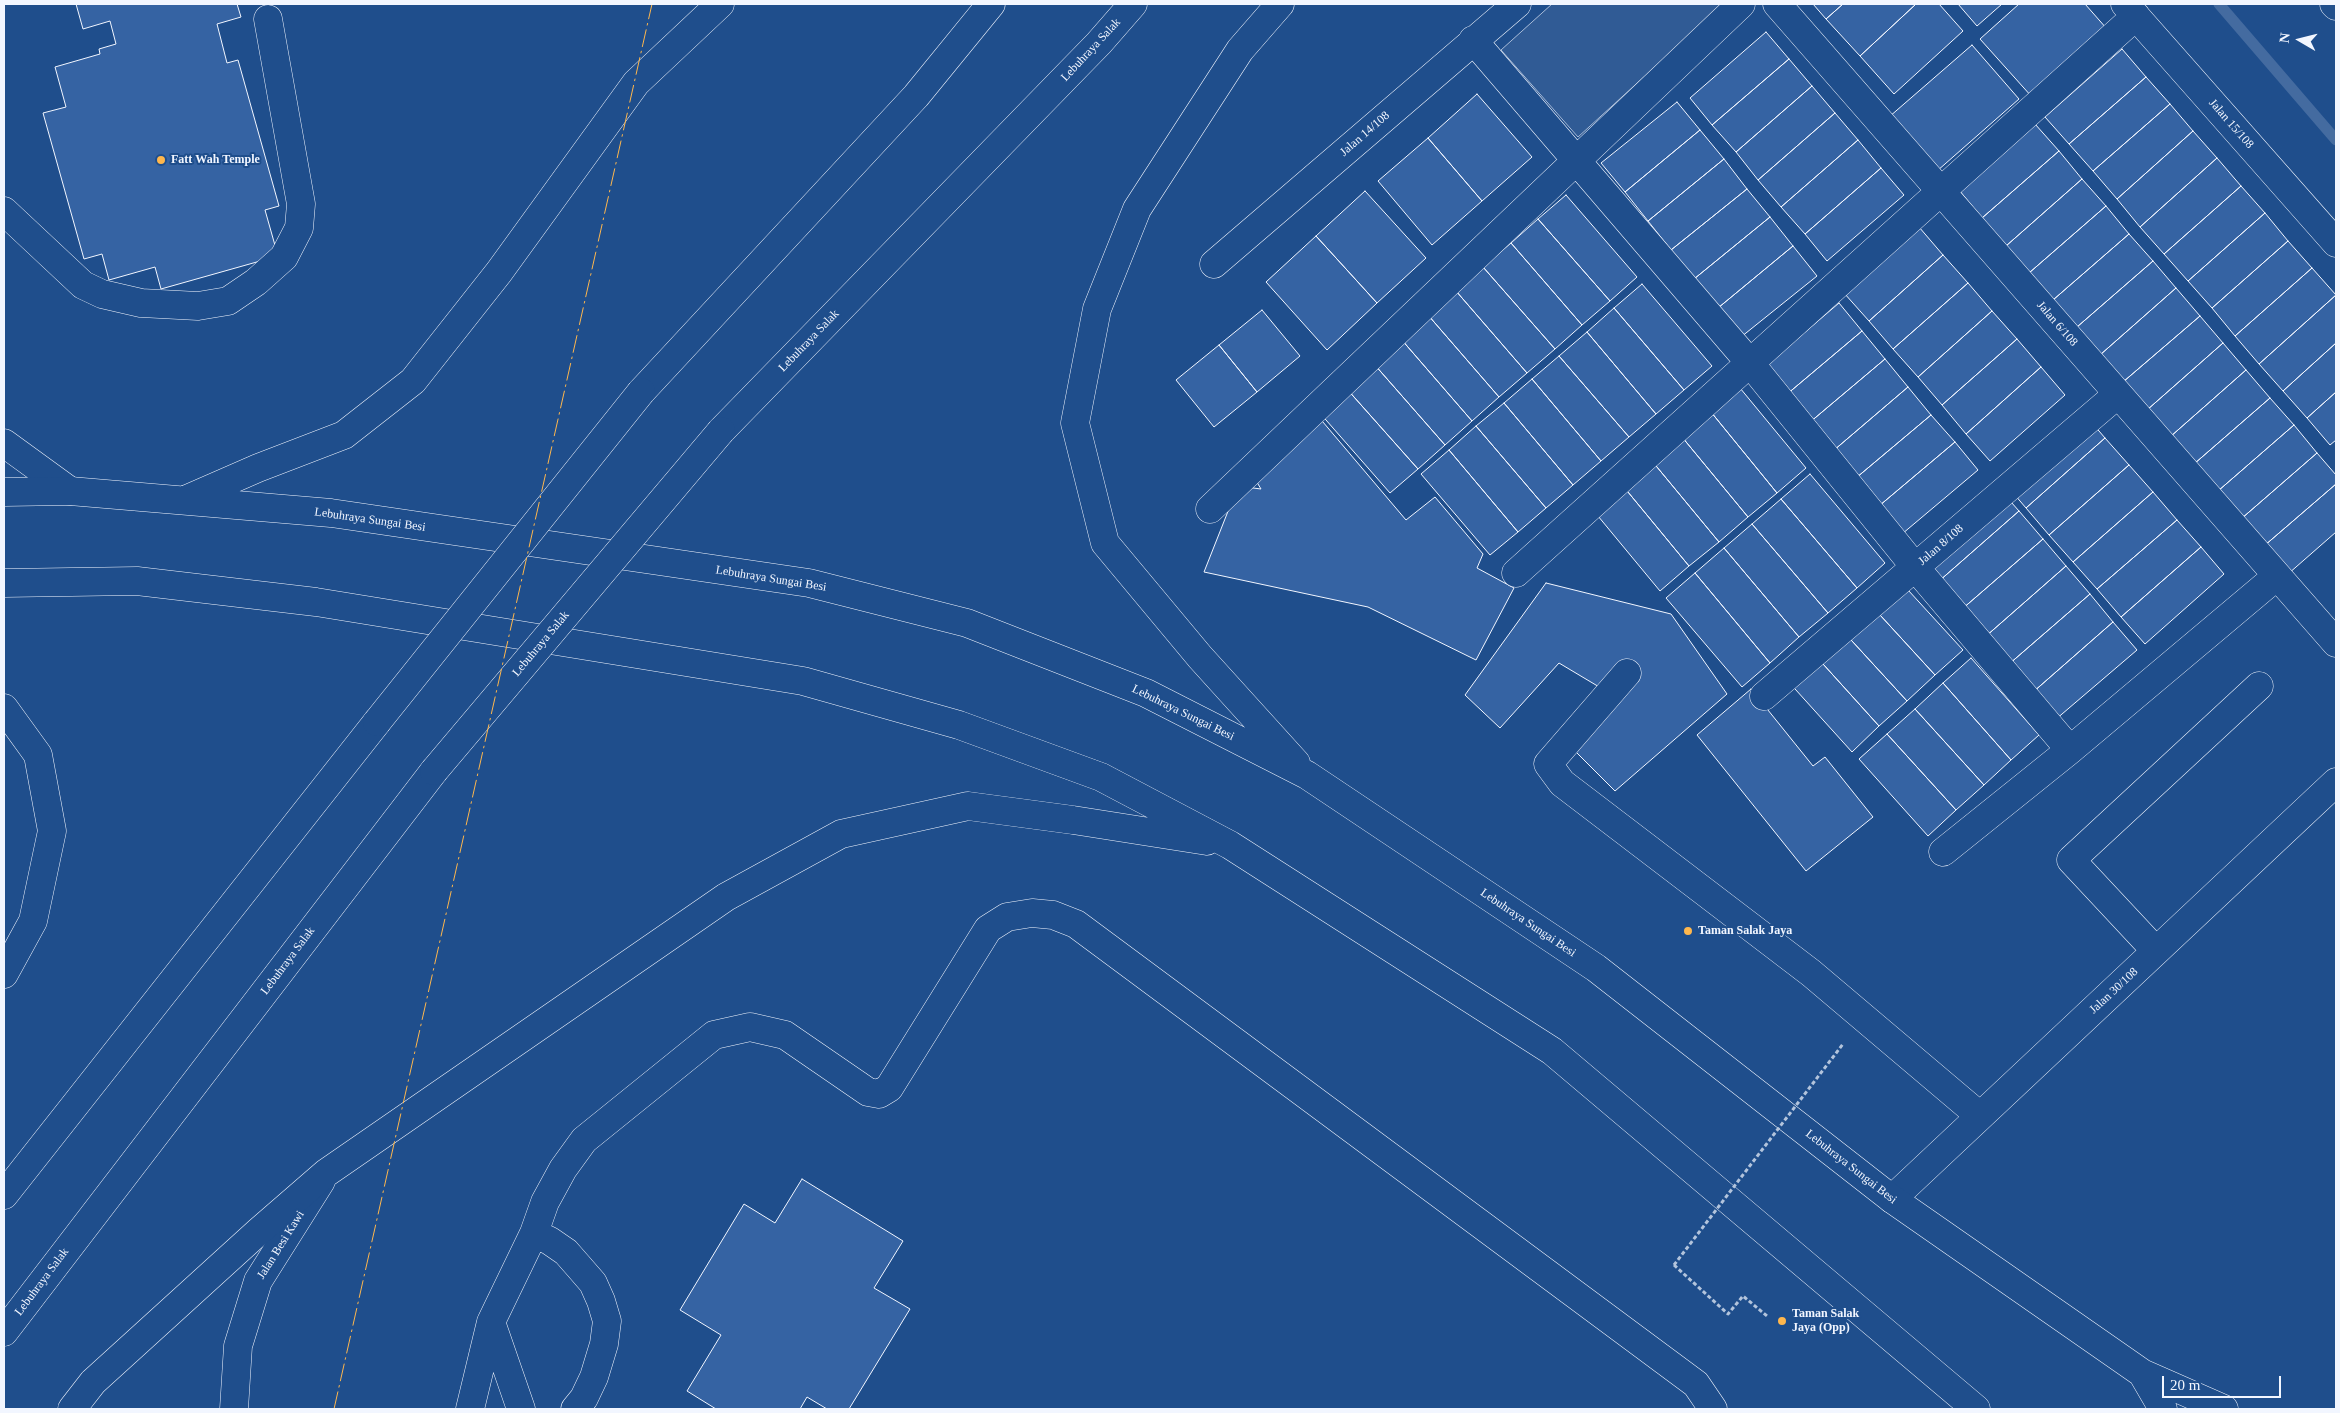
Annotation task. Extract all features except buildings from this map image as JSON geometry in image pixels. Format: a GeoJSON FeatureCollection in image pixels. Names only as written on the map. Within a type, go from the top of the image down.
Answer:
{"type":"FeatureCollection","features":[{"type":"Feature","properties":{"kind":"main road"},"geometry":{"type":"LineString","coordinates":[[184,501],[258,468],[344,435],[413,381],[499,272],[636,83],[720,4]]}},
{"type":"Feature","properties":{"kind":"main road"},"geometry":{"type":"LineString","coordinates":[[4,1195],[377,722],[641,392],[916,96],[992,4]]}},
{"type":"Feature","properties":{"kind":"main road","name":"Lebuhraya Salak"},"geometry":{"type":"LineString","coordinates":[[4,1332],[434,771],[721,431],[1099,43],[1133,4]]}},
{"type":"Feature","properties":{"kind":"main road"},"geometry":{"type":"LineString","coordinates":[[1280,4],[1240,50],[1137,209],[1097,309],[1075,423],[1105,543],[1200,657],[1307,775]]}},
{"type":"Feature","properties":{"kind":"main road","name":"Jalan 14/108"},"geometry":{"type":"LineString","coordinates":[[1214,264],[1517,4]]}},
{"type":"Feature","properties":{"kind":"main road"},"geometry":{"type":"LineString","coordinates":[[1210,509],[1741,4]]}},
{"type":"Feature","properties":{"kind":"main road","name":"Jalan 6/108"},"geometry":{"type":"LineString","coordinates":[[1777,4],[2336,643]]}},
{"type":"Feature","properties":{"kind":"main road"},"geometry":{"type":"LineString","coordinates":[[1516,573],[1941,191],[2131,10]]}},
{"type":"Feature","properties":{"kind":"main road","name":"Jalan 15/108"},"geometry":{"type":"LineString","coordinates":[[2131,10],[2336,243]]}},
{"type":"Feature","properties":{"kind":"main road"},"geometry":{"type":"LineString","coordinates":[[4,212],[83,285],[102,294],[141,303],[198,306],[228,301],[256,282],[284,257],[299,228],[301,204],[268,19]]}},
{"type":"Feature","properties":{"kind":"main road"},"geometry":{"type":"LineString","coordinates":[[1473,40],[1750,363],[1915,567],[2070,750]]}},
{"type":"Feature","properties":{"kind":"main road","name":"Jalan 8/108"},"geometry":{"type":"LineString","coordinates":[[1764,696],[2118,394]]}},
{"type":"Feature","properties":{"kind":"main road"},"geometry":{"type":"LineString","coordinates":[[4,443],[70,491]]}},
{"type":"Feature","properties":{"kind":"main road","name":"Lebuhraya Sungai Besi"},"geometry":{"type":"LineString","coordinates":[[4,492],[70,491],[331,514],[810,583],[967,623],[1146,693],[1307,775],[1596,968],[1892,1199],[2142,1374],[2163,1409]]}},
{"type":"Feature","properties":{"kind":"main road"},"geometry":{"type":"LineString","coordinates":[[1943,852],[2070,750],[2277,576]]}},
{"type":"Feature","properties":{"kind":"main road"},"geometry":{"type":"LineString","coordinates":[[4,583],[137,581],[316,602],[803,681],[959,725],[1101,777],[1230,845],[1552,1051],[1976,1409]]}},
{"type":"Feature","properties":{"kind":"main road"},"geometry":{"type":"LineString","coordinates":[[1627,673],[1548,764],[1562,784],[1811,973],[1980,1116]]}},
{"type":"Feature","properties":{"kind":"main road"},"geometry":{"type":"LineString","coordinates":[[2156,951],[2071,860],[2259,686]]}},
{"type":"Feature","properties":{"kind":"main road"},"geometry":{"type":"LineString","coordinates":[[4,708],[38,755],[52,831],[33,921],[4,974]]}},
{"type":"Feature","properties":{"kind":"main road","name":"Jalan 30/108"},"geometry":{"type":"LineString","coordinates":[[1892,1199],[2336,782]]}},
{"type":"Feature","properties":{"kind":"main road"},"geometry":{"type":"LineString","coordinates":[[72,1409],[93,1382],[326,1173],[726,897],[841,834],[968,806],[1073,820],[1230,845]]}},
{"type":"Feature","properties":{"kind":"main road"},"geometry":{"type":"LineString","coordinates":[[470,1409],[491,1322],[534,1232],[545,1202],[562,1169],[584,1140],[714,1035],[750,1027],[785,1034],[868,1092],[874,1095],[879,1094],[889,1088],[988,929],[1007,917],[1032,913],[1052,915],[1076,924],[1696,1384],[1713,1409]]}},
{"type":"Feature","properties":{"kind":"main road","name":"Jalan Besi Kawi"},"geometry":{"type":"LineString","coordinates":[[234,1409],[238,1346],[258,1281],[326,1173]]}},
{"type":"Feature","properties":{"kind":"main road"},"geometry":{"type":"LineString","coordinates":[[534,1232],[566,1252],[593,1283],[607,1320],[604,1344],[594,1377],[584,1398],[575,1409]]}},
{"type":"Feature","properties":{"kind":"main road"},"geometry":{"type":"LineString","coordinates":[[491,1322],[522,1409]]}},
{"type":"Feature","properties":{"kind":"main road"},"geometry":{"type":"LineString","coordinates":[[2142,1374],[2224,1409]]}},
{"type":"Feature","properties":{"kind":"path"},"geometry":{"type":"LineString","coordinates":[[1767,1316],[1743,1296],[1728,1314],[1674,1265],[1843,1044]]}},
{"type":"Feature","properties":{"kind":"shaded area"},"geometry":{"type":"Polygon","coordinates":[[[1552,4],[1724,4],[1578,137],[1501,50],[1552,4]]]}},
{"type":"Feature","properties":{"kind":"waterway"},"geometry":{"type":"LineString","coordinates":[[2219,4],[2336,140]]}},
{"type":"Feature","properties":{"kind":"power"},"geometry":{"type":"LineString","coordinates":[[334,1409],[652,4]]}},
{"type":"Feature","properties":{"kind":"place","name":"Fatt Wah Temple"},"geometry":{"type":"Point","coordinates":[161,160]}},
{"type":"Feature","properties":{"kind":"place","name":"Taman Salak Jaya"},"geometry":{"type":"Point","coordinates":[1688,931]}},
{"type":"Feature","properties":{"kind":"place","name":"Taman Salak Jaya (Opp)"},"geometry":{"type":"Point","coordinates":[1782,1321]}}]}
